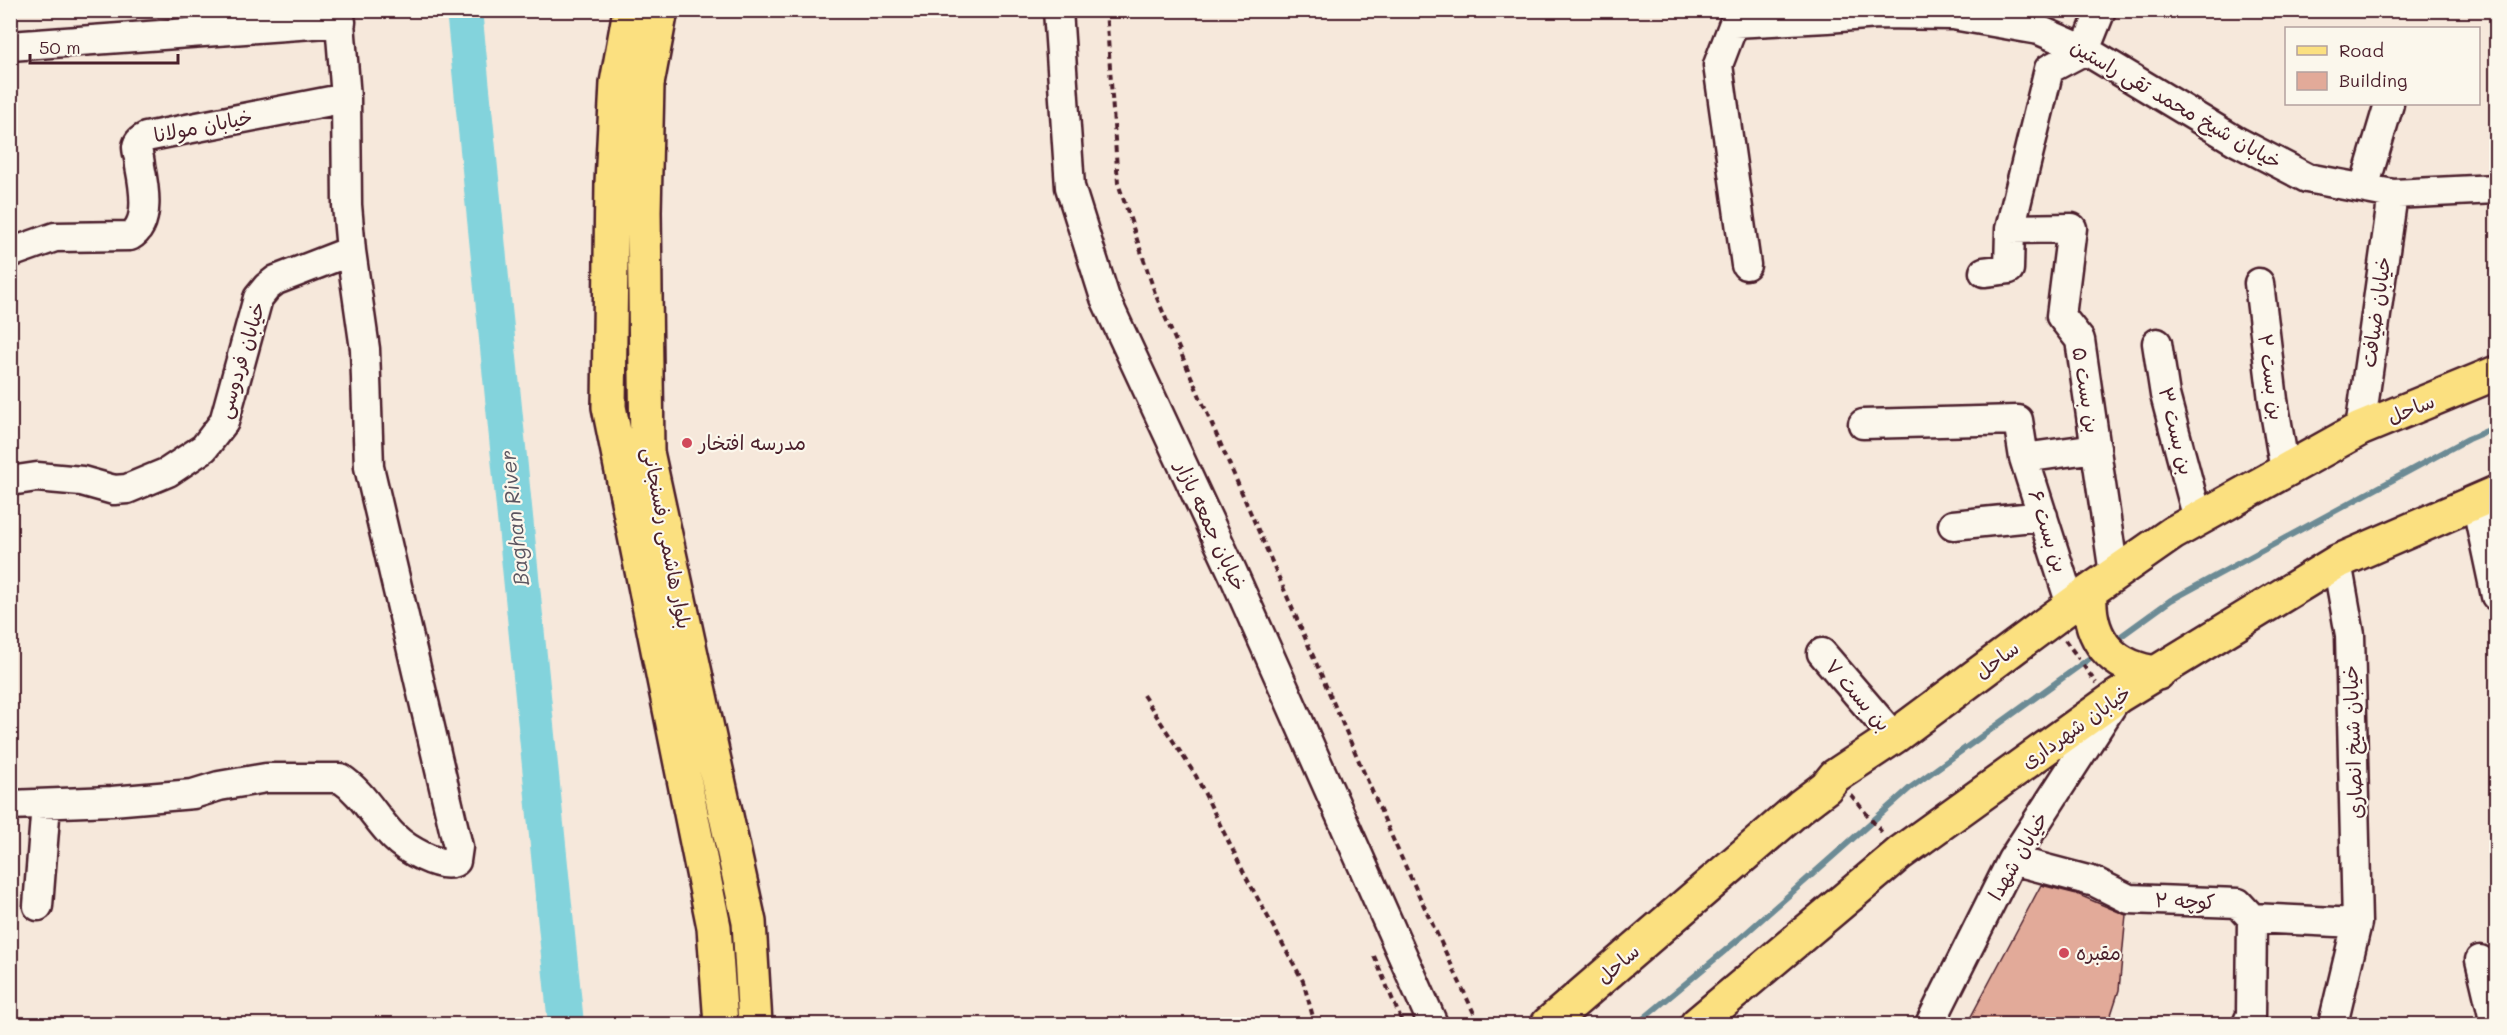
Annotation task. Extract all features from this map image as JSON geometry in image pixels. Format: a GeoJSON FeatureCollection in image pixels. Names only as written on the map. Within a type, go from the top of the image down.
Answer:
{"type":"FeatureCollection","features":[{"type":"Feature","properties":{"kind":"main road","name":"بلوار هاشمی رفسنجانی"},"geometry":{"type":"LineString","coordinates":[[630,10],[632,84],[644,211],[647,452],[749,922],[755,1024]]}},
{"type":"Feature","properties":{"kind":"main road","name":"بلوار هاشمی رفسنجانی"},"geometry":{"type":"LineString","coordinates":[[661,10],[632,84],[612,183],[609,407],[714,927],[721,1024]]}},
{"type":"Feature","properties":{"kind":"main road","name":"ساحل"},"geometry":{"type":"LineString","coordinates":[[1548,1024],[1791,814],[1826,787],[1835,776],[1894,737],[2173,533],[2360,429],[2496,373]]}},
{"type":"Feature","properties":{"kind":"main road","name":"خیابان شهرداری"},"geometry":{"type":"LineString","coordinates":[[1697,1024],[1900,854],[2118,696],[2337,562],[2486,497]]}},
{"type":"Feature","properties":{"kind":"main road"},"geometry":{"type":"LineString","coordinates":[[2092,590],[2091,621],[2096,635],[2105,648],[2128,666],[2158,673]]}},
{"type":"Feature","properties":{"kind":"street","name":"خیابان جمعه بازار"},"geometry":{"type":"LineString","coordinates":[[1058,10],[1070,187],[1105,298],[1232,571],[1433,1024]]}},
{"type":"Feature","properties":{"kind":"street"},"geometry":{"type":"LineString","coordinates":[[1984,272],[2009,269],[2010,229],[2049,69],[2085,50],[2101,10]]}},
{"type":"Feature","properties":{"kind":"street","name":"خیابان شیخ محمد تقی راستین"},"geometry":{"type":"LineString","coordinates":[[1746,265],[1718,65],[1734,23],[1828,14],[1953,15],[2038,30],[2085,50],[2236,141],[2307,178],[2393,194],[2496,189]]}},
{"type":"Feature","properties":{"kind":"street"},"geometry":{"type":"LineString","coordinates":[[10,46],[340,16],[346,98],[347,205],[365,349],[369,467],[458,847],[456,861],[448,865],[425,857],[395,838],[366,802],[340,778],[266,778],[219,786],[193,794],[10,805]]}},
{"type":"Feature","properties":{"kind":"street","name":"خیابان مولانا"},"geometry":{"type":"LineString","coordinates":[[10,253],[55,237],[130,236],[137,232],[144,214],[142,175],[137,147],[140,141],[147,136],[346,98]]}},
{"type":"Feature","properties":{"kind":"street"},"geometry":{"type":"LineString","coordinates":[[2364,189],[2389,105]]}},
{"type":"Feature","properties":{"kind":"street","name":"خیابان ضیافت"},"geometry":{"type":"LineString","coordinates":[[2360,429],[2393,194]]}},
{"type":"Feature","properties":{"kind":"street","name":"بن بست ۵"},"geometry":{"type":"LineString","coordinates":[[2010,229],[2072,228],[2061,316],[2080,339],[2096,448],[2092,590]]}},
{"type":"Feature","properties":{"kind":"street","name":"خیابان فردوسی"},"geometry":{"type":"LineString","coordinates":[[10,481],[37,477],[82,481],[114,490],[127,489],[154,479],[190,458],[204,448],[224,422],[258,298],[276,280],[351,251]]}},
{"type":"Feature","properties":{"kind":"street","name":"بن بست ۲"},"geometry":{"type":"LineString","coordinates":[[2259,283],[2273,400],[2285,471]]}},
{"type":"Feature","properties":{"kind":"street","name":"بن بست ۳"},"geometry":{"type":"LineString","coordinates":[[2157,343],[2165,395],[2198,519]]}},
{"type":"Feature","properties":{"kind":"street","name":"بن بست ۶"},"geometry":{"type":"LineString","coordinates":[[1863,424],[2019,420],[2024,458],[2043,516],[2092,590]]}},
{"type":"Feature","properties":{"kind":"street"},"geometry":{"type":"LineString","coordinates":[[2024,458],[2096,448]]}},
{"type":"Feature","properties":{"kind":"street"},"geometry":{"type":"LineString","coordinates":[[2486,497],[2496,596]]}},
{"type":"Feature","properties":{"kind":"street"},"geometry":{"type":"LineString","coordinates":[[1953,525],[2043,516]]}},
{"type":"Feature","properties":{"kind":"street","name":"خیابان شیخ انصاری"},"geometry":{"type":"LineString","coordinates":[[2333,1024],[2357,923],[2350,635],[2337,562]]}},
{"type":"Feature","properties":{"kind":"street","name":"بن بست ۷"},"geometry":{"type":"LineString","coordinates":[[1822,653],[1894,737]]}},
{"type":"Feature","properties":{"kind":"street","name":"خیابان شهدا"},"geometry":{"type":"LineString","coordinates":[[1930,1024],[2012,860],[2118,696]]}},
{"type":"Feature","properties":{"kind":"street"},"geometry":{"type":"LineString","coordinates":[[38,906],[46,804]]}},
{"type":"Feature","properties":{"kind":"street","name":"کوچه ۲"},"geometry":{"type":"LineString","coordinates":[[2012,860],[2095,882],[2130,899],[2238,903],[2252,918]]}},
{"type":"Feature","properties":{"kind":"street"},"geometry":{"type":"LineString","coordinates":[[2247,1024],[2251,1015],[2252,918],[2357,923]]}},
{"type":"Feature","properties":{"kind":"street"},"geometry":{"type":"LineString","coordinates":[[2480,960],[2495,1024]]}},
{"type":"Feature","properties":{"kind":"path"},"geometry":{"type":"LineString","coordinates":[[1106,10],[1118,183],[1156,296],[1396,846],[1479,1024]]}},
{"type":"Feature","properties":{"kind":"path"},"geometry":{"type":"LineString","coordinates":[[1143,695],[1196,777],[1246,877],[1303,981],[1315,1024]]}},
{"type":"Feature","properties":{"kind":"path"},"geometry":{"type":"LineString","coordinates":[[1835,776],[1900,854]]}},
{"type":"Feature","properties":{"kind":"building","name":"مقبره"},"geometry":{"type":"Polygon","coordinates":[[[2041,885],[2077,894],[2126,915],[2119,990],[2108,1024],[1967,1024],[2041,885]]]}},
{"type":"Feature","properties":{"kind":"waterway","name":"Baghan River"},"geometry":{"type":"LineString","coordinates":[[464,10],[566,1024]]}},
{"type":"Feature","properties":{"kind":"waterway"},"geometry":{"type":"LineString","coordinates":[[2113,642],[2171,600],[2468,439],[2496,427]]}},
{"type":"Feature","properties":{"kind":"waterway"},"geometry":{"type":"LineString","coordinates":[[1637,1024],[1745,934],[1910,788],[2097,653]]}},
{"type":"Feature","properties":{"kind":"place","name":"مدرسه افتخار"},"geometry":{"type":"Point","coordinates":[687,443]}},
{"type":"Feature","properties":{"kind":"place","name":"مقبره"},"geometry":{"type":"Point","coordinates":[2064,953]}}]}
